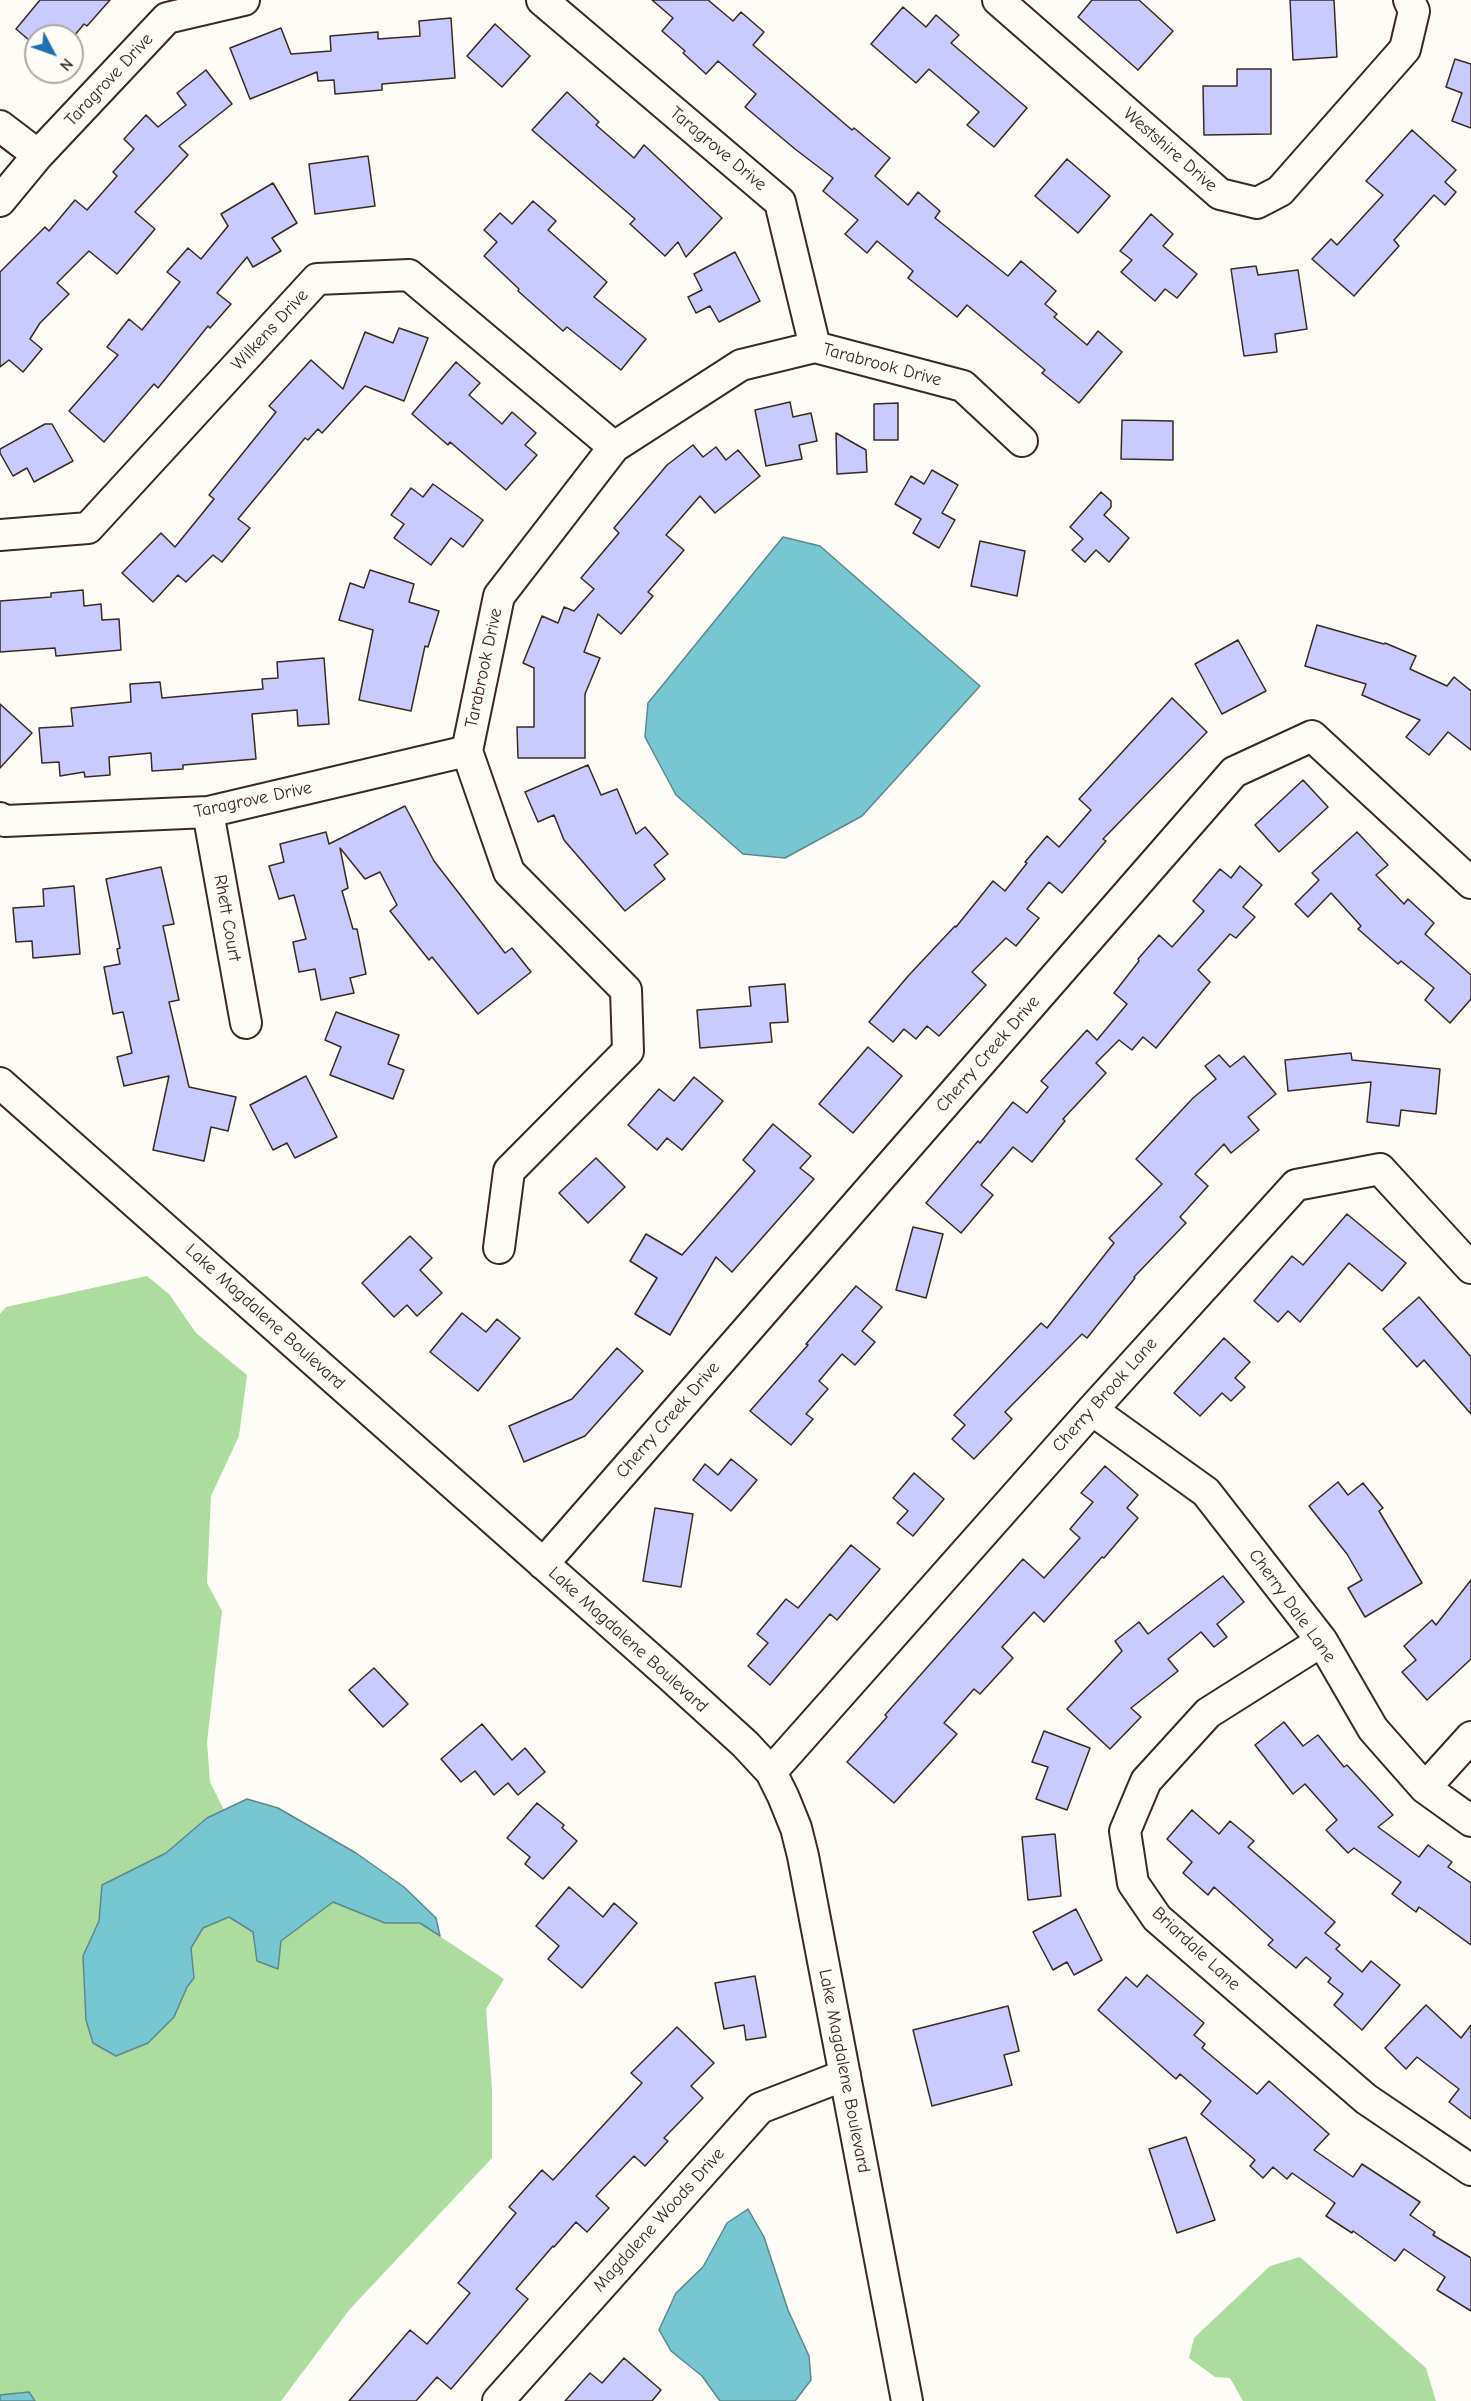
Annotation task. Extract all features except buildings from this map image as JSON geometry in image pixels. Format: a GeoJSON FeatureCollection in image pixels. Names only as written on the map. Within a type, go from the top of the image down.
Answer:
{"type":"FeatureCollection","features":[{"type":"Feature","properties":{"kind":"street","name":"Taragrove Drive"},"geometry":{"type":"LineString","coordinates":[[0,201],[38,155],[167,18],[244,0]]}},
{"type":"Feature","properties":{"kind":"street","name":"Taragrove Drive"},"geometry":{"type":"LineString","coordinates":[[542,0],[780,202],[815,347]]}},
{"type":"Feature","properties":{"kind":"street","name":"Westshire Drive"},"geometry":{"type":"LineString","coordinates":[[998,0],[1220,194],[1257,203],[1280,191],[1405,49],[1414,11],[1409,0]]}},
{"type":"Feature","properties":{"kind":"street"},"geometry":{"type":"LineString","coordinates":[[0,126],[38,155]]}},
{"type":"Feature","properties":{"kind":"street","name":"Wilkens Drive"},"geometry":{"type":"LineString","coordinates":[[0,536],[88,528],[317,279],[409,275],[614,447]]}},
{"type":"Feature","properties":{"kind":"street","name":"Tarabrook Drive"},"geometry":{"type":"LineString","coordinates":[[499,1248],[509,1171],[628,1051],[626,990],[509,872],[467,751],[499,596],[614,447],[741,365],[815,347],[963,386],[1022,441]]}},
{"type":"Feature","properties":{"kind":"street","name":"Cherry Creek Drive"},"geometry":{"type":"LineString","coordinates":[[543,1564],[1234,772],[1312,736],[1471,883]]}},
{"type":"Feature","properties":{"kind":"street","name":"Taragrove Drive"},"geometry":{"type":"LineString","coordinates":[[0,818],[5,821],[208,812],[467,751]]}},
{"type":"Feature","properties":{"kind":"street","name":"Rhett Court"},"geometry":{"type":"LineString","coordinates":[[208,812],[246,1023]]}},
{"type":"Feature","properties":{"kind":"street","name":"Lake Magdalene Boulevard"},"geometry":{"type":"LineString","coordinates":[[0,1083],[668,1674],[745,1744],[771,1772],[792,1817],[802,1856],[907,2401]]}},
{"type":"Feature","properties":{"kind":"street","name":"Cherry Brook Lane"},"geometry":{"type":"LineString","coordinates":[[771,1772],[1092,1410],[1296,1185],[1380,1169],[1471,1268]]}},
{"type":"Feature","properties":{"kind":"street","name":"Cherry Dale Lane"},"geometry":{"type":"LineString","coordinates":[[1092,1410],[1206,1492],[1322,1641],[1373,1729],[1425,1788],[1471,1821]]}},
{"type":"Feature","properties":{"kind":"street","name":"Briardale Lane"},"geometry":{"type":"LineString","coordinates":[[1322,1641],[1208,1713],[1146,1781],[1125,1831],[1132,1883],[1157,1918],[1366,2099],[1471,2170]]}},
{"type":"Feature","properties":{"kind":"street"},"geometry":{"type":"LineString","coordinates":[[1425,1788],[1471,1737]]}},
{"type":"Feature","properties":{"kind":"street","name":"Magdalene Woods Drive"},"geometry":{"type":"LineString","coordinates":[[498,2401],[760,2108],[845,2075]]}},
{"type":"Feature","properties":{"kind":"green space"},"geometry":{"type":"Polygon","coordinates":[[[147,1276],[169,1294],[196,1333],[247,1375],[239,1436],[211,1496],[207,1583],[222,1611],[207,1742],[210,1782],[224,1810],[207,1818],[166,1853],[102,1885],[99,1921],[83,1956],[86,1992],[148,2043],[174,2017],[187,1987],[194,1978],[190,1948],[203,1928],[229,1917],[253,1932],[278,1968],[281,1941],[333,1902],[385,1923],[420,1923],[504,1979],[486,2009],[492,2089],[492,2158],[350,2309],[281,2401],[35,2401],[29,2393],[0,2395],[0,1314],[6,1307],[147,1276]]]}},
{"type":"Feature","properties":{"kind":"green space"},"geometry":{"type":"Polygon","coordinates":[[[1300,2257],[1426,2368],[1436,2401],[1243,2401],[1230,2378],[1215,2377],[1189,2358],[1194,2338],[1270,2266],[1300,2257]]]}},
{"type":"Feature","properties":{"kind":"water"},"geometry":{"type":"Polygon","coordinates":[[[783,537],[820,546],[980,686],[862,816],[785,858],[743,854],[676,795],[645,737],[648,703],[783,537]]]}},
{"type":"Feature","properties":{"kind":"water"},"geometry":{"type":"Polygon","coordinates":[[[247,1799],[278,1808],[356,1853],[404,1887],[436,1918],[440,1936],[420,1923],[385,1923],[333,1902],[281,1941],[278,1969],[257,1961],[253,1932],[229,1917],[203,1928],[191,1948],[194,1978],[187,1987],[174,2017],[148,2043],[116,2056],[93,2043],[86,2020],[83,1956],[99,1921],[102,1885],[166,1853],[207,1818],[247,1799]]]}},
{"type":"Feature","properties":{"kind":"water"},"geometry":{"type":"Polygon","coordinates":[[[748,2209],[764,2237],[788,2310],[809,2356],[811,2380],[795,2401],[720,2401],[702,2376],[671,2351],[659,2330],[676,2293],[703,2267],[727,2223],[748,2209]]]}},
{"type":"Feature","properties":{"kind":"water"},"geometry":{"type":"Polygon","coordinates":[[[29,2392],[35,2401],[0,2401],[0,2395],[29,2392]]]}}]}
